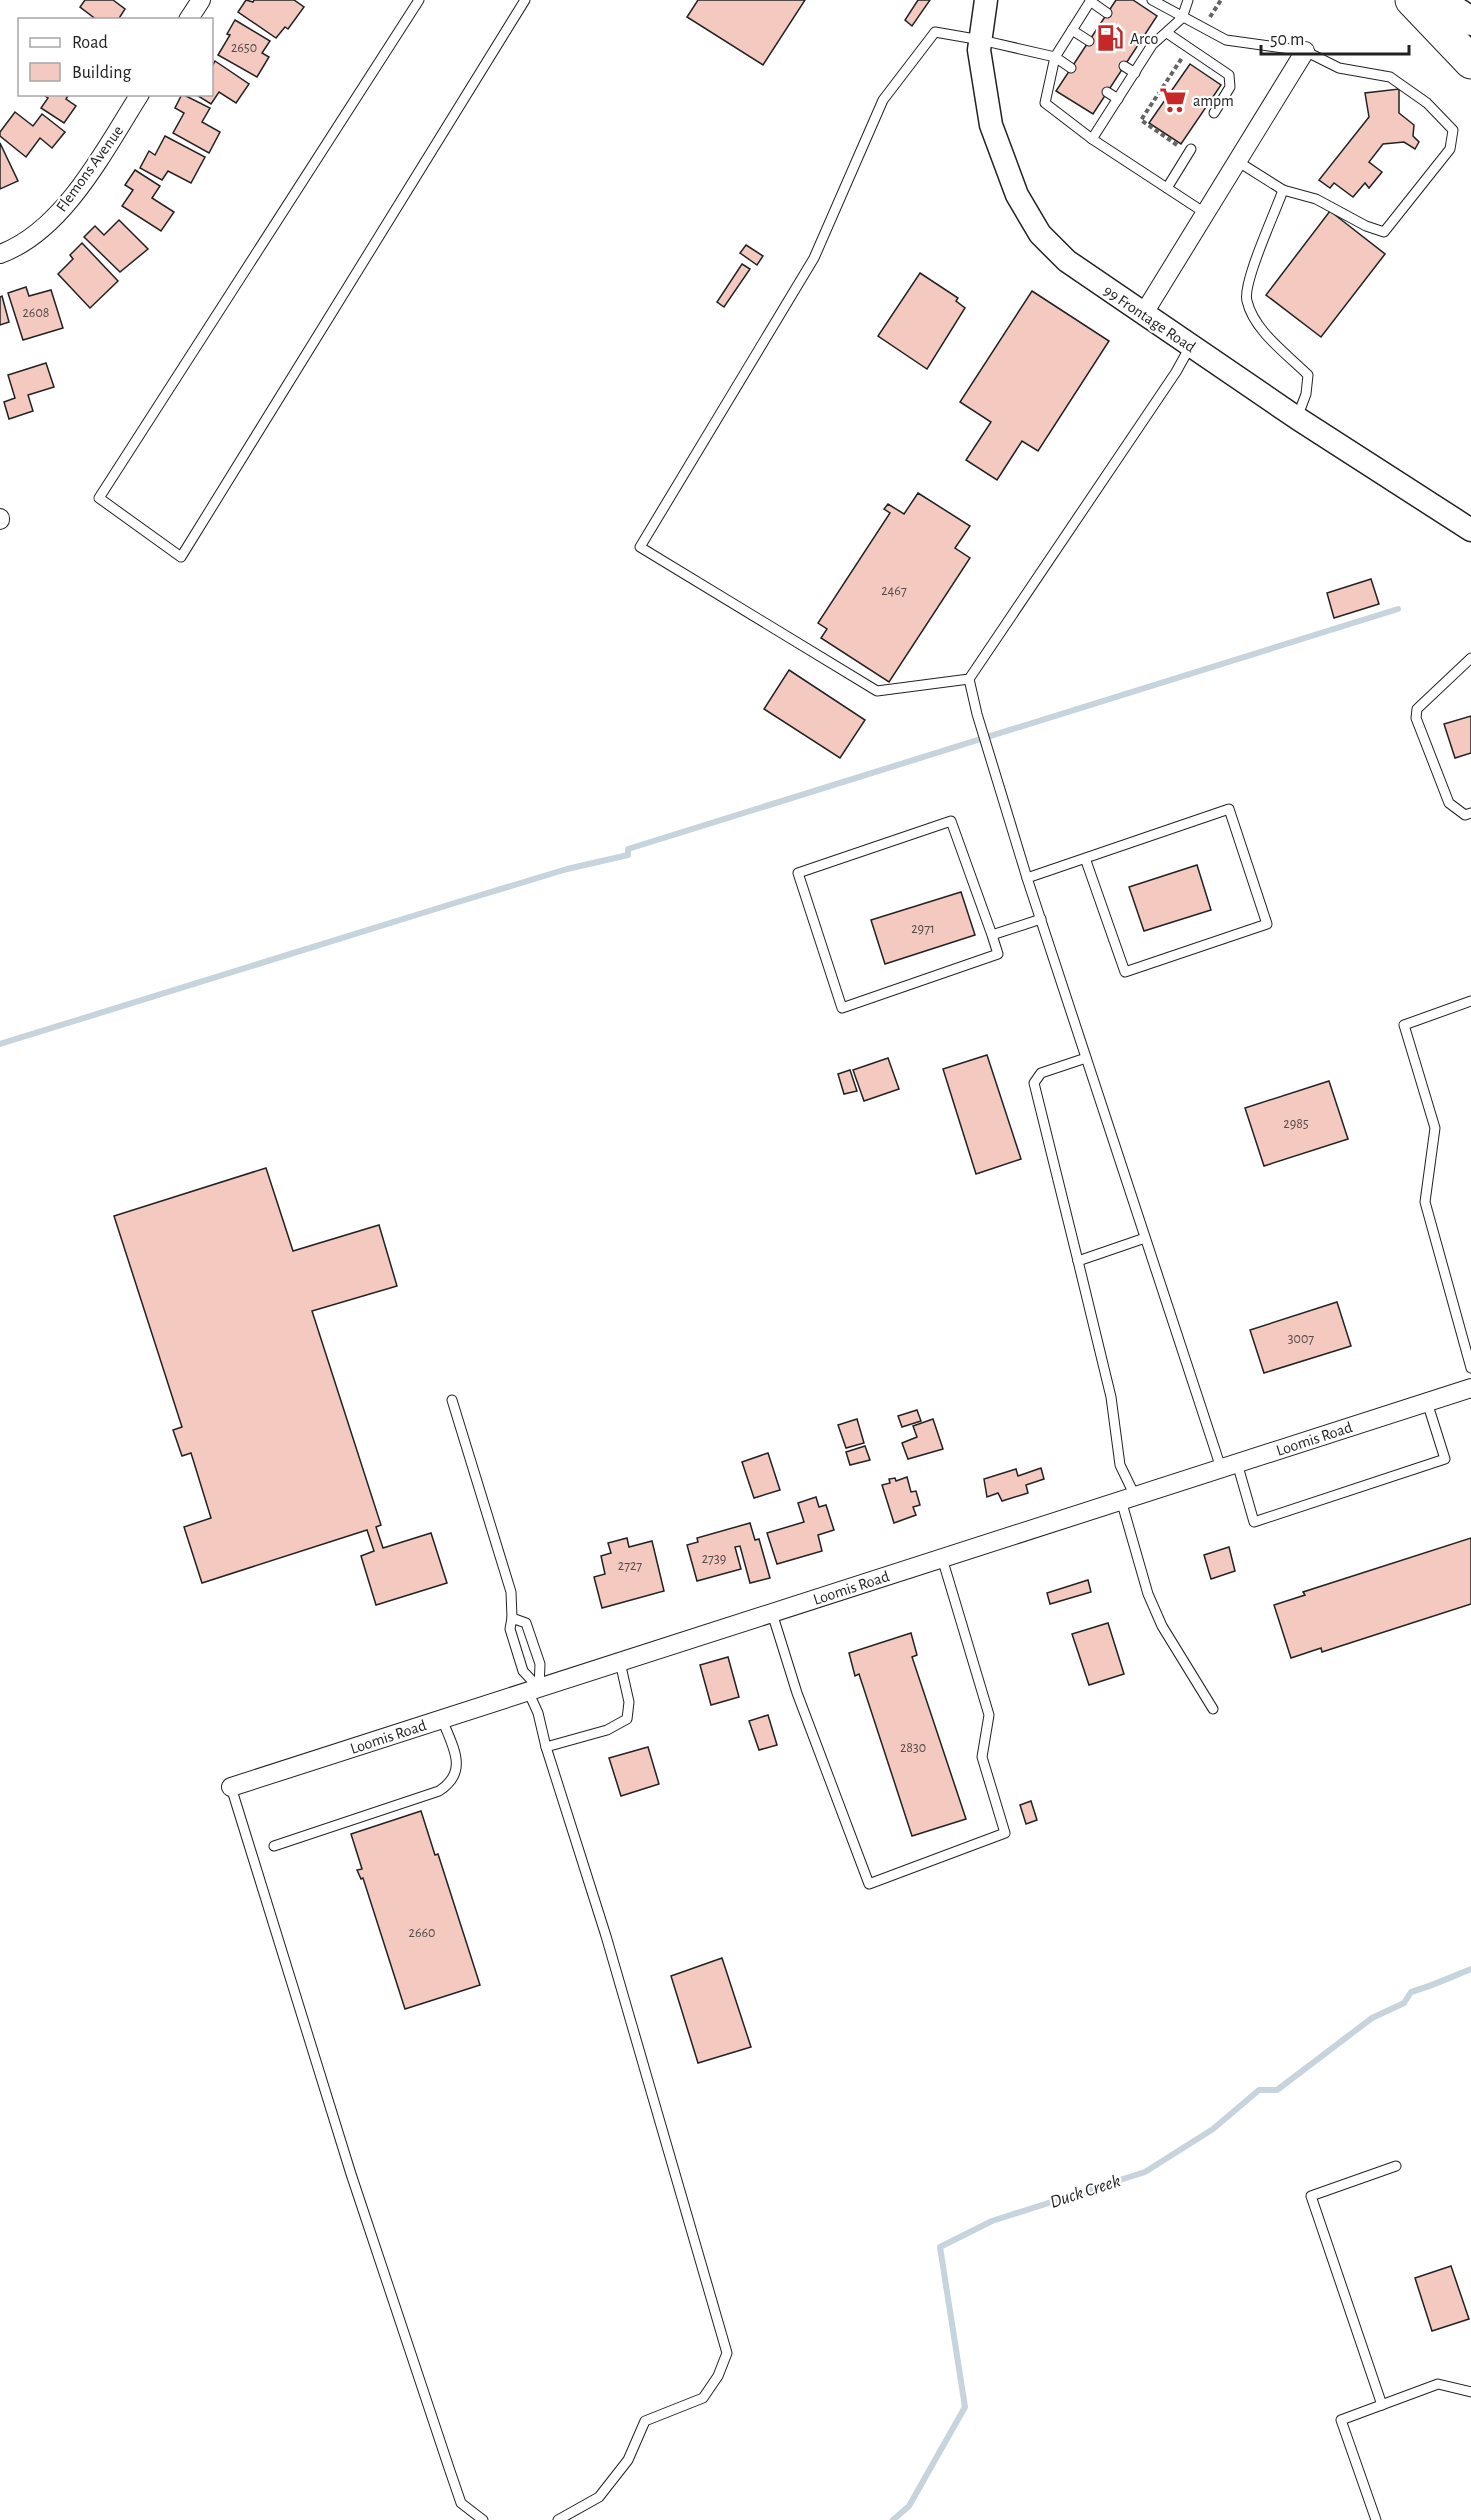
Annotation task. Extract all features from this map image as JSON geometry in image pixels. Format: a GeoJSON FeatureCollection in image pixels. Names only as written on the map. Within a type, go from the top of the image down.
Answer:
{"type":"FeatureCollection","features":[{"type":"Feature","properties":{"kind":"highway"},"geometry":{"type":"LineString","coordinates":[[1412,0],[1471,62]]}},
{"type":"Feature","properties":{"kind":"main road"},"geometry":{"type":"LineString","coordinates":[[1438,0],[1471,21]]}},
{"type":"Feature","properties":{"kind":"street"},"geometry":{"type":"LineString","coordinates":[[189,18],[201,0]]}},
{"type":"Feature","properties":{"kind":"street","name":"99 Frontage Road"},"geometry":{"type":"LineString","coordinates":[[986,0],[980,50],[991,125],[1017,195],[1040,234],[1067,261],[1297,418],[1471,530]]}},
{"type":"Feature","properties":{"kind":"street"},"geometry":{"type":"LineString","coordinates":[[1144,313],[1305,51]]}},
{"type":"Feature","properties":{"kind":"street","name":"Flemons Avenue"},"geometry":{"type":"LineString","coordinates":[[0,254],[27,240],[65,205],[139,96]]}},
{"type":"Feature","properties":{"kind":"street","name":"Loomis Road"},"geometry":{"type":"LineString","coordinates":[[231,1787],[1471,1388]]}},
{"type":"Feature","properties":{"kind":"lane"},"geometry":{"type":"LineString","coordinates":[[419,0],[99,498],[181,557],[525,0]]}},
{"type":"Feature","properties":{"kind":"lane"},"geometry":{"type":"LineString","coordinates":[[1152,0],[1226,40],[1305,51],[1339,68],[1390,77],[1427,103],[1453,130],[1450,149],[1384,232],[1366,226],[1316,199],[1283,190],[1237,161]]}},
{"type":"Feature","properties":{"kind":"lane"},"geometry":{"type":"LineString","coordinates":[[1092,140],[1152,45],[1182,18],[1188,0]]}},
{"type":"Feature","properties":{"kind":"lane"},"geometry":{"type":"LineString","coordinates":[[1107,13],[1091,1],[1055,57],[1045,103],[1092,140],[1204,213]]}},
{"type":"Feature","properties":{"kind":"lane"},"geometry":{"type":"LineString","coordinates":[[1072,30],[1089,41]]}},
{"type":"Feature","properties":{"kind":"lane"},"geometry":{"type":"LineString","coordinates":[[969,680],[877,691],[640,547],[814,258],[883,100],[935,32],[1055,57],[1071,68]]}},
{"type":"Feature","properties":{"kind":"lane"},"geometry":{"type":"LineString","coordinates":[[1167,33],[1229,75],[1230,87],[1214,113]]}},
{"type":"Feature","properties":{"kind":"lane"},"geometry":{"type":"LineString","coordinates":[[1143,38],[1152,45]]}},
{"type":"Feature","properties":{"kind":"lane"},"geometry":{"type":"LineString","coordinates":[[1124,66],[1135,73]]}},
{"type":"Feature","properties":{"kind":"lane"},"geometry":{"type":"LineString","coordinates":[[1107,92],[1118,99]]}},
{"type":"Feature","properties":{"kind":"lane"},"geometry":{"type":"LineString","coordinates":[[1167,188],[1190,151]]}},
{"type":"Feature","properties":{"kind":"lane"},"geometry":{"type":"LineString","coordinates":[[1283,190],[1252,273],[1246,298],[1253,317],[1270,338],[1308,375],[1306,394],[1297,418]]}},
{"type":"Feature","properties":{"kind":"lane"},"geometry":{"type":"LineString","coordinates":[[1191,345],[1176,372],[969,680],[977,714],[1027,878],[1145,1238],[1229,1466],[1254,1522],[1445,1459],[1426,1402]]}},
{"type":"Feature","properties":{"kind":"lane"},"geometry":{"type":"LineString","coordinates":[[1471,658],[1417,709],[1416,718],[1449,803],[1465,815],[1471,813]]}},
{"type":"Feature","properties":{"kind":"lane"},"geometry":{"type":"LineString","coordinates":[[1027,878],[1085,858],[1229,809],[1267,924],[1125,972],[1085,858]]}},
{"type":"Feature","properties":{"kind":"lane"},"geometry":{"type":"LineString","coordinates":[[951,821],[992,935],[998,954],[842,1008],[798,873],[951,821]]}},
{"type":"Feature","properties":{"kind":"lane"},"geometry":{"type":"LineString","coordinates":[[992,935],[1041,919]]}},
{"type":"Feature","properties":{"kind":"lane"},"geometry":{"type":"LineString","coordinates":[[1471,1001],[1404,1026],[1436,1128],[1425,1202],[1471,1368]]}},
{"type":"Feature","properties":{"kind":"lane"},"geometry":{"type":"LineString","coordinates":[[1086,1058],[1041,1073],[1034,1083],[1111,1397],[1120,1465],[1148,1594],[1162,1626],[1213,1709]]}},
{"type":"Feature","properties":{"kind":"lane"},"geometry":{"type":"LineString","coordinates":[[1078,1261],[1145,1238]]}},
{"type":"Feature","properties":{"kind":"lane"},"geometry":{"type":"LineString","coordinates":[[452,1400],[511,1592],[510,1629],[523,1671],[534,1690],[546,1747],[616,1970],[727,2353],[718,2376],[702,2398],[645,2421],[628,2460],[599,2497],[558,2520]]}},
{"type":"Feature","properties":{"kind":"lane"},"geometry":{"type":"LineString","coordinates":[[772,1613],[797,1693],[869,1884],[1005,1833],[982,1758],[989,1715],[942,1558]]}},
{"type":"Feature","properties":{"kind":"lane"},"geometry":{"type":"LineString","coordinates":[[512,1618],[526,1623],[540,1664],[534,1690]]}},
{"type":"Feature","properties":{"kind":"lane"},"geometry":{"type":"LineString","coordinates":[[546,1747],[608,1730],[627,1719],[629,1702],[620,1662]]}},
{"type":"Feature","properties":{"kind":"lane"},"geometry":{"type":"LineString","coordinates":[[274,1846],[440,1791],[451,1784],[458,1764],[442,1719]]}},
{"type":"Feature","properties":{"kind":"lane"},"geometry":{"type":"LineString","coordinates":[[231,1787],[351,2174],[461,2503],[483,2520]]}},
{"type":"Feature","properties":{"kind":"lane"},"geometry":{"type":"LineString","coordinates":[[1382,2405],[1311,2196],[1396,2166]]}},
{"type":"Feature","properties":{"kind":"lane"},"geometry":{"type":"LineString","coordinates":[[1376,2520],[1341,2420],[1438,2384],[1471,2392]]}},
{"type":"Feature","properties":{"kind":"path"},"geometry":{"type":"LineString","coordinates":[[1203,26],[1221,0]]}},
{"type":"Feature","properties":{"kind":"path"},"geometry":{"type":"LineString","coordinates":[[1188,49],[1141,120],[1190,151]]}},
{"type":"Feature","properties":{"kind":"building"},"geometry":{"type":"Polygon","coordinates":[[[85,0],[113,0],[125,9],[119,18],[94,18],[80,7],[85,0]]]}},
{"type":"Feature","properties":{"kind":"building"},"geometry":{"type":"Polygon","coordinates":[[[246,0],[253,2],[254,0],[294,0],[304,7],[288,29],[285,27],[276,38],[238,12],[246,0]]]}},
{"type":"Feature","properties":{"kind":"building"},"geometry":{"type":"Polygon","coordinates":[[[698,0],[805,0],[763,65],[687,17],[698,0]]]}},
{"type":"Feature","properties":{"kind":"building"},"geometry":{"type":"Polygon","coordinates":[[[918,0],[930,0],[912,26],[905,20],[918,0]]]}},
{"type":"Feature","properties":{"kind":"building"},"geometry":{"type":"Polygon","coordinates":[[[1116,0],[1133,0],[1157,16],[1093,114],[1056,91],[1116,0]]]}},
{"type":"Feature","properties":{"kind":"building"},"geometry":{"type":"Polygon","coordinates":[[[235,20],[270,41],[262,53],[269,57],[257,77],[218,55],[230,35],[227,34],[235,20]]]}},
{"type":"Feature","properties":{"kind":"building"},"geometry":{"type":"Polygon","coordinates":[[[215,61],[249,84],[236,103],[219,92],[211,104],[198,96],[213,96],[213,64],[215,61]]]}},
{"type":"Feature","properties":{"kind":"building"},"geometry":{"type":"Polygon","coordinates":[[[1190,64],[1221,85],[1181,144],[1149,123],[1190,64]]]}},
{"type":"Feature","properties":{"kind":"building"},"geometry":{"type":"Polygon","coordinates":[[[1399,89],[1399,113],[1414,125],[1413,136],[1419,142],[1415,149],[1404,142],[1383,144],[1369,162],[1382,172],[1369,188],[1365,183],[1353,197],[1334,183],[1330,188],[1319,180],[1369,117],[1365,93],[1399,89]]]}},
{"type":"Feature","properties":{"kind":"building"},"geometry":{"type":"Polygon","coordinates":[[[45,96],[68,96],[66,99],[76,106],[64,123],[41,108],[48,98],[45,96]]]}},
{"type":"Feature","properties":{"kind":"building"},"geometry":{"type":"Polygon","coordinates":[[[181,96],[186,96],[210,108],[202,122],[220,132],[209,153],[173,133],[184,113],[175,108],[181,96]]]}},
{"type":"Feature","properties":{"kind":"building"},"geometry":{"type":"Polygon","coordinates":[[[15,112],[33,126],[42,114],[65,132],[52,148],[40,138],[26,157],[0,136],[0,132],[15,112]]]}},
{"type":"Feature","properties":{"kind":"building"},"geometry":{"type":"Polygon","coordinates":[[[165,136],[205,157],[191,183],[168,171],[162,180],[140,168],[149,151],[155,155],[165,136]]]}},
{"type":"Feature","properties":{"kind":"building"},"geometry":{"type":"Polygon","coordinates":[[[0,143],[18,181],[0,189],[0,143]]]}},
{"type":"Feature","properties":{"kind":"building"},"geometry":{"type":"Polygon","coordinates":[[[135,170],[160,186],[152,198],[174,212],[161,231],[122,206],[133,190],[125,185],[135,170]]]}},
{"type":"Feature","properties":{"kind":"building"},"geometry":{"type":"Polygon","coordinates":[[[1330,211],[1385,254],[1321,337],[1266,295],[1330,211]]]}},
{"type":"Feature","properties":{"kind":"building"},"geometry":{"type":"Polygon","coordinates":[[[119,220],[148,249],[120,272],[84,237],[95,226],[104,235],[119,220]]]}},
{"type":"Feature","properties":{"kind":"building"},"geometry":{"type":"Polygon","coordinates":[[[82,243],[118,281],[90,308],[58,274],[73,259],[70,255],[82,243]]]}},
{"type":"Feature","properties":{"kind":"building"},"geometry":{"type":"Polygon","coordinates":[[[746,245],[763,256],[757,265],[740,253],[746,245]]]}},
{"type":"Feature","properties":{"kind":"building"},"geometry":{"type":"Polygon","coordinates":[[[742,264],[750,269],[724,307],[717,302],[742,264]]]}},
{"type":"Feature","properties":{"kind":"building"},"geometry":{"type":"Polygon","coordinates":[[[920,273],[958,298],[956,301],[965,308],[927,369],[878,336],[920,273]]]}},
{"type":"Feature","properties":{"kind":"building"},"geometry":{"type":"Polygon","coordinates":[[[26,287],[29,296],[51,290],[63,328],[23,340],[8,293],[26,287]]]}},
{"type":"Feature","properties":{"kind":"building"},"geometry":{"type":"Polygon","coordinates":[[[1032,291],[1109,341],[1038,451],[1022,441],[997,480],[966,460],[991,422],[960,402],[1032,291]]]}},
{"type":"Feature","properties":{"kind":"building"},"geometry":{"type":"Polygon","coordinates":[[[2,296],[9,322],[0,325],[0,297],[2,296]]]}},
{"type":"Feature","properties":{"kind":"building"},"geometry":{"type":"Polygon","coordinates":[[[46,363],[54,387],[28,395],[33,411],[9,419],[4,402],[15,398],[8,375],[46,363]]]}},
{"type":"Feature","properties":{"kind":"building"},"geometry":{"type":"Polygon","coordinates":[[[918,493],[970,526],[955,548],[970,558],[889,682],[821,638],[827,629],[818,623],[890,513],[884,509],[888,504],[904,514],[918,493]]]}},
{"type":"Feature","properties":{"kind":"building"},"geometry":{"type":"Polygon","coordinates":[[[1371,579],[1379,604],[1334,618],[1327,593],[1371,579]]]}},
{"type":"Feature","properties":{"kind":"building"},"geometry":{"type":"Polygon","coordinates":[[[789,670],[865,720],[840,758],[764,709],[789,670]]]}},
{"type":"Feature","properties":{"kind":"building"},"geometry":{"type":"Polygon","coordinates":[[[1471,716],[1471,753],[1455,758],[1444,724],[1471,716]]]}},
{"type":"Feature","properties":{"kind":"building"},"geometry":{"type":"Polygon","coordinates":[[[1197,865],[1211,910],[1144,931],[1129,887],[1197,865]]]}},
{"type":"Feature","properties":{"kind":"building"},"geometry":{"type":"Polygon","coordinates":[[[961,892],[975,935],[885,964],[871,920],[961,892]]]}},
{"type":"Feature","properties":{"kind":"building"},"geometry":{"type":"Polygon","coordinates":[[[987,1055],[1021,1159],[976,1174],[943,1069],[987,1055]]]}},
{"type":"Feature","properties":{"kind":"building"},"geometry":{"type":"Polygon","coordinates":[[[888,1058],[899,1089],[864,1101],[853,1070],[888,1058]]]}},
{"type":"Feature","properties":{"kind":"building"},"geometry":{"type":"Polygon","coordinates":[[[850,1070],[857,1091],[844,1094],[838,1074],[850,1070]]]}},
{"type":"Feature","properties":{"kind":"building"},"geometry":{"type":"Polygon","coordinates":[[[1329,1081],[1348,1139],[1264,1166],[1245,1108],[1329,1081]]]}},
{"type":"Feature","properties":{"kind":"building"},"geometry":{"type":"Polygon","coordinates":[[[266,1168],[293,1251],[379,1225],[397,1286],[312,1311],[381,1525],[376,1527],[383,1548],[431,1533],[447,1583],[376,1605],[361,1556],[374,1551],[367,1530],[202,1583],[184,1527],[211,1518],[191,1453],[182,1456],[173,1430],[182,1427],[114,1216],[266,1168]]]}},
{"type":"Feature","properties":{"kind":"building"},"geometry":{"type":"Polygon","coordinates":[[[1337,1302],[1351,1346],[1264,1373],[1250,1330],[1337,1302]]]}},
{"type":"Feature","properties":{"kind":"building"},"geometry":{"type":"Polygon","coordinates":[[[917,1410],[921,1421],[902,1427],[898,1416],[917,1410]]]}},
{"type":"Feature","properties":{"kind":"building"},"geometry":{"type":"Polygon","coordinates":[[[857,1419],[864,1443],[846,1448],[838,1425],[857,1419]]]}},
{"type":"Feature","properties":{"kind":"building"},"geometry":{"type":"Polygon","coordinates":[[[933,1419],[943,1449],[908,1459],[902,1443],[917,1437],[913,1426],[933,1419]]]}},
{"type":"Feature","properties":{"kind":"building"},"geometry":{"type":"Polygon","coordinates":[[[865,1446],[870,1460],[850,1465],[846,1452],[865,1446]]]}},
{"type":"Feature","properties":{"kind":"building"},"geometry":{"type":"Polygon","coordinates":[[[768,1453],[780,1490],[754,1498],[742,1462],[768,1453]]]}},
{"type":"Feature","properties":{"kind":"building"},"geometry":{"type":"Polygon","coordinates":[[[1041,1468],[1044,1479],[1026,1485],[1028,1493],[1002,1501],[998,1493],[987,1497],[984,1479],[1016,1469],[1018,1476],[1041,1468]]]}},
{"type":"Feature","properties":{"kind":"building"},"geometry":{"type":"Polygon","coordinates":[[[907,1477],[911,1492],[916,1491],[920,1505],[913,1507],[916,1515],[894,1523],[882,1485],[890,1483],[889,1479],[895,1478],[896,1481],[907,1477]]]}},
{"type":"Feature","properties":{"kind":"building"},"geometry":{"type":"Polygon","coordinates":[[[816,1497],[819,1507],[826,1505],[834,1530],[818,1535],[822,1551],[777,1564],[767,1533],[804,1522],[798,1503],[816,1497]]]}},
{"type":"Feature","properties":{"kind":"building"},"geometry":{"type":"Polygon","coordinates":[[[750,1523],[755,1540],[759,1539],[770,1578],[750,1583],[740,1546],[735,1547],[741,1569],[697,1581],[687,1545],[698,1542],[697,1538],[750,1523]]]}},
{"type":"Feature","properties":{"kind":"building"},"geometry":{"type":"Polygon","coordinates":[[[627,1538],[629,1547],[652,1541],[664,1591],[602,1608],[594,1577],[605,1574],[601,1556],[611,1553],[608,1543],[627,1538]]]}},
{"type":"Feature","properties":{"kind":"building"},"geometry":{"type":"Polygon","coordinates":[[[1471,1538],[1471,1604],[1322,1652],[1321,1648],[1291,1658],[1274,1605],[1305,1595],[1303,1592],[1471,1538]]]}},
{"type":"Feature","properties":{"kind":"building"},"geometry":{"type":"Polygon","coordinates":[[[1229,1547],[1235,1571],[1211,1579],[1204,1555],[1229,1547]]]}},
{"type":"Feature","properties":{"kind":"building"},"geometry":{"type":"Polygon","coordinates":[[[1088,1580],[1091,1592],[1050,1604],[1047,1593],[1088,1580]]]}},
{"type":"Feature","properties":{"kind":"building"},"geometry":{"type":"Polygon","coordinates":[[[1108,1623],[1124,1674],[1089,1685],[1072,1634],[1108,1623]]]}},
{"type":"Feature","properties":{"kind":"building"},"geometry":{"type":"Polygon","coordinates":[[[911,1633],[917,1655],[912,1657],[966,1819],[912,1836],[859,1674],[855,1676],[849,1653],[911,1633]]]}},
{"type":"Feature","properties":{"kind":"building"},"geometry":{"type":"Polygon","coordinates":[[[728,1657],[739,1697],[711,1705],[700,1665],[728,1657]]]}},
{"type":"Feature","properties":{"kind":"building"},"geometry":{"type":"Polygon","coordinates":[[[768,1715],[777,1745],[759,1750],[749,1721],[768,1715]]]}},
{"type":"Feature","properties":{"kind":"building"},"geometry":{"type":"Polygon","coordinates":[[[648,1747],[659,1784],[621,1796],[609,1758],[648,1747]]]}},
{"type":"Feature","properties":{"kind":"building"},"geometry":{"type":"Polygon","coordinates":[[[1031,1801],[1037,1820],[1026,1824],[1020,1805],[1031,1801]]]}},
{"type":"Feature","properties":{"kind":"building"},"geometry":{"type":"Polygon","coordinates":[[[421,1811],[435,1855],[438,1854],[480,1985],[405,2009],[363,1878],[361,1879],[357,1870],[362,1869],[351,1834],[421,1811]]]}},
{"type":"Feature","properties":{"kind":"building"},"geometry":{"type":"Polygon","coordinates":[[[722,1958],[751,2047],[698,2063],[671,1976],[722,1958]]]}},
{"type":"Feature","properties":{"kind":"building"},"geometry":{"type":"Polygon","coordinates":[[[1451,2266],[1469,2319],[1432,2331],[1415,2278],[1451,2266]]]}},
{"type":"Feature","properties":{"kind":"waterway"},"geometry":{"type":"LineString","coordinates":[[0,1044],[567,869],[628,855],[628,849],[1398,609]]}},
{"type":"Feature","properties":{"kind":"waterway","name":"Duck Creek"},"geometry":{"type":"LineString","coordinates":[[893,2520],[909,2506],[965,2407],[940,2247],[992,2221],[1145,2172],[1213,2129],[1259,2090],[1277,2090],[1372,2018],[1404,2003],[1411,1992],[1471,1969]]}},
{"type":"Feature","properties":{"kind":"place","name":"Arco"},"geometry":{"type":"Point","coordinates":[1110,38]}},
{"type":"Feature","properties":{"kind":"place","name":"ampm"},"geometry":{"type":"Point","coordinates":[1173,100]}}]}
